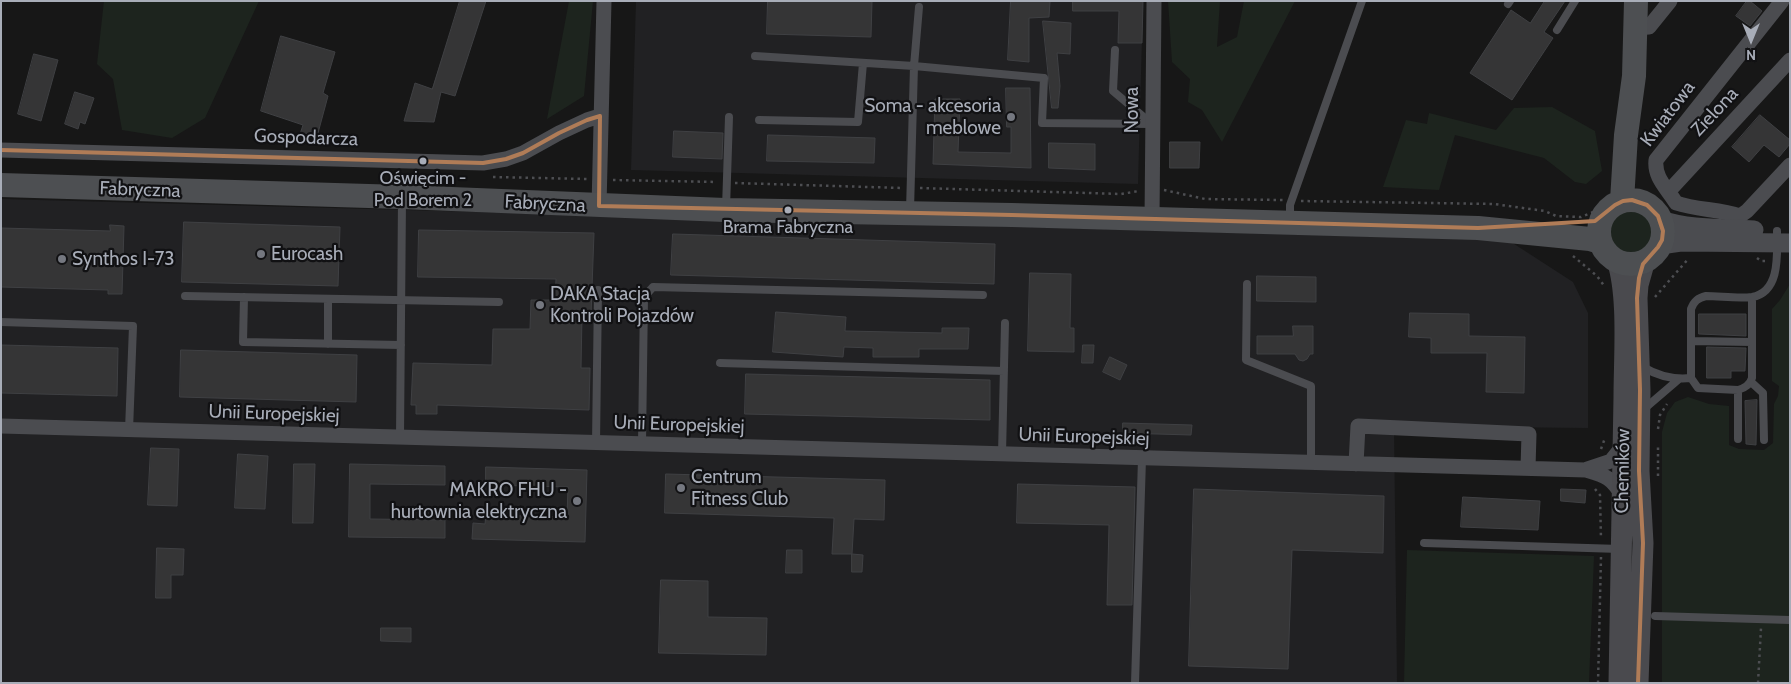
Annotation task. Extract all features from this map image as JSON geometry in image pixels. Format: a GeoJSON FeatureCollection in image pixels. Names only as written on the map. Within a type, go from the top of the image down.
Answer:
{"type":"FeatureCollection","features":[{"type":"Feature","properties":{"kind":"main road"},"geometry":{"type":"LineString","coordinates":[[1618,205],[1650,206],[1656,212],[1661,220],[1663,230],[1662,240],[1652,255],[1631,263],[1617,260],[1610,255],[1600,242],[1600,230],[1618,205],[1638,167],[1638,116],[1634,76],[1636,1]]}},
{"type":"Feature","properties":{"kind":"main road","name":"Fabryczna"},"geometry":{"type":"LineString","coordinates":[[1,185],[402,197],[726,210],[1152,219],[1291,211],[1590,239],[1600,242]]}},
{"type":"Feature","properties":{"kind":"main road","name":"Fabryczna"},"geometry":{"type":"LineString","coordinates":[[1478,228],[1522,224],[1581,223],[1618,205]]}},
{"type":"Feature","properties":{"kind":"main road","name":"Chemików"},"geometry":{"type":"LineString","coordinates":[[1638,683],[1643,543],[1639,471],[1640,414],[1637,298],[1638,285],[1652,255]]}},
{"type":"Feature","properties":{"kind":"main road","name":"Chemików"},"geometry":{"type":"LineString","coordinates":[[1617,260],[1621,272],[1624,316],[1619,683]]}},
{"type":"Feature","properties":{"kind":"street"},"geometry":{"type":"LineString","coordinates":[[599,206],[604,1]]}},
{"type":"Feature","properties":{"kind":"street","name":"Nowa"},"geometry":{"type":"LineString","coordinates":[[1152,219],[1154,1]]}},
{"type":"Feature","properties":{"kind":"street"},"geometry":{"type":"LineString","coordinates":[[1635,28],[1650,27],[1670,1]]}},
{"type":"Feature","properties":{"kind":"street","name":"Kwiatowa"},"geometry":{"type":"LineString","coordinates":[[1737,229],[1730,213],[1689,207],[1676,203],[1658,178],[1655,168],[1656,160],[1782,1]]}},
{"type":"Feature","properties":{"kind":"street","name":"Zielona"},"geometry":{"type":"LineString","coordinates":[[1669,191],[1790,60]]}},
{"type":"Feature","properties":{"kind":"street","name":"Gospodarcza"},"geometry":{"type":"LineString","coordinates":[[1,150],[483,163],[515,156],[587,120],[600,116]]}},
{"type":"Feature","properties":{"kind":"street"},"geometry":{"type":"LineString","coordinates":[[1652,255],[1674,242],[1737,229],[1747,211],[1790,165]]}},
{"type":"Feature","properties":{"kind":"street"},"geometry":{"type":"LineString","coordinates":[[1661,220],[1684,226],[1737,229],[1783,237]]}},
{"type":"Feature","properties":{"kind":"street","name":"Unii Europejskiej"},"geometry":{"type":"LineString","coordinates":[[1,426],[1586,470],[1609,477],[1623,496]]}},
{"type":"Feature","properties":{"kind":"street"},"geometry":{"type":"LineString","coordinates":[[1356,464],[1358,426],[1529,434],[1528,468]]}},
{"type":"Feature","properties":{"kind":"street","name":"Unii Europejskiej"},"geometry":{"type":"LineString","coordinates":[[1586,470],[1611,461],[1623,446]]}},
{"type":"Feature","properties":{"kind":"lane"},"geometry":{"type":"LineString","coordinates":[[1291,211],[1362,1]]}},
{"type":"Feature","properties":{"kind":"lane"},"geometry":{"type":"LineString","coordinates":[[1557,30],[1575,1]]}},
{"type":"Feature","properties":{"kind":"lane"},"geometry":{"type":"LineString","coordinates":[[910,213],[914,66],[918,7]]}},
{"type":"Feature","properties":{"kind":"lane"},"geometry":{"type":"LineString","coordinates":[[1114,50],[1113,91],[1152,124]]}},
{"type":"Feature","properties":{"kind":"lane"},"geometry":{"type":"LineString","coordinates":[[754,56],[914,66],[1044,78],[1042,123],[1152,124]]}},
{"type":"Feature","properties":{"kind":"lane"},"geometry":{"type":"LineString","coordinates":[[759,120],[858,122],[863,63]]}},
{"type":"Feature","properties":{"kind":"lane"},"geometry":{"type":"LineString","coordinates":[[726,210],[729,118]]}},
{"type":"Feature","properties":{"kind":"lane"},"geometry":{"type":"LineString","coordinates":[[400,437],[402,197]]}},
{"type":"Feature","properties":{"kind":"lane"},"geometry":{"type":"LineString","coordinates":[[1752,297],[1751,382],[1743,389],[1738,390],[1698,388],[1691,378],[1691,309],[1694,303],[1699,297],[1752,297],[1766,290],[1775,274],[1776,262],[1783,237]]}},
{"type":"Feature","properties":{"kind":"lane"},"geometry":{"type":"LineString","coordinates":[[1247,284],[1246,360],[1311,386],[1310,463]]}},
{"type":"Feature","properties":{"kind":"lane"},"geometry":{"type":"LineString","coordinates":[[642,444],[644,296],[653,287],[982,295]]}},
{"type":"Feature","properties":{"kind":"lane"},"geometry":{"type":"LineString","coordinates":[[596,443],[598,290]]}},
{"type":"Feature","properties":{"kind":"lane"},"geometry":{"type":"LineString","coordinates":[[185,296],[499,302]]}},
{"type":"Feature","properties":{"kind":"lane"},"geometry":{"type":"LineString","coordinates":[[244,297],[243,342],[401,345]]}},
{"type":"Feature","properties":{"kind":"lane"},"geometry":{"type":"LineString","coordinates":[[328,299],[328,344]]}},
{"type":"Feature","properties":{"kind":"lane"},"geometry":{"type":"LineString","coordinates":[[1,322],[133,326],[129,430]]}},
{"type":"Feature","properties":{"kind":"lane"},"geometry":{"type":"LineString","coordinates":[[1002,454],[1004,323]]}},
{"type":"Feature","properties":{"kind":"lane"},"geometry":{"type":"LineString","coordinates":[[1691,341],[1752,342]]}},
{"type":"Feature","properties":{"kind":"lane"},"geometry":{"type":"LineString","coordinates":[[720,363],[1004,371]]}},
{"type":"Feature","properties":{"kind":"lane"},"geometry":{"type":"LineString","coordinates":[[1639,364],[1653,373],[1679,379],[1691,378]]}},
{"type":"Feature","properties":{"kind":"lane"},"geometry":{"type":"LineString","coordinates":[[1640,414],[1650,403],[1679,379]]}},
{"type":"Feature","properties":{"kind":"lane"},"geometry":{"type":"LineString","coordinates":[[1751,382],[1763,394],[1764,440]]}},
{"type":"Feature","properties":{"kind":"lane"},"geometry":{"type":"LineString","coordinates":[[1738,390],[1738,439]]}},
{"type":"Feature","properties":{"kind":"lane"},"geometry":{"type":"LineString","coordinates":[[1135,683],[1142,458]]}},
{"type":"Feature","properties":{"kind":"lane"},"geometry":{"type":"LineString","coordinates":[[1424,543],[1622,549]]}},
{"type":"Feature","properties":{"kind":"lane"},"geometry":{"type":"LineString","coordinates":[[1654,616],[1790,620]]}},
{"type":"Feature","properties":{"kind":"path"},"geometry":{"type":"LineString","coordinates":[[599,179],[1121,194],[1152,189],[1172,190],[1205,198],[1291,211],[1494,204],[1545,211],[1556,216],[1586,215],[1618,205]]}},
{"type":"Feature","properties":{"kind":"path"},"geometry":{"type":"LineString","coordinates":[[1568,252],[1597,276],[1607,291]]}},
{"type":"Feature","properties":{"kind":"path"},"geometry":{"type":"LineString","coordinates":[[1753,255],[1762,261],[1776,262]]}},
{"type":"Feature","properties":{"kind":"path"},"geometry":{"type":"LineString","coordinates":[[1652,299],[1691,256]]}},
{"type":"Feature","properties":{"kind":"path"},"geometry":{"type":"LineString","coordinates":[[1586,470],[1586,484],[1598,491],[1600,495],[1601,548],[1598,683]]}},
{"type":"Feature","properties":{"kind":"path"},"geometry":{"type":"LineString","coordinates":[[1758,683],[1762,619]]}},
{"type":"Feature","properties":{"kind":"shaded area"},"geometry":{"type":"Polygon","coordinates":[[[104,1],[259,1],[205,118],[172,138],[122,130],[113,79],[97,64],[104,1]]]}},
{"type":"Feature","properties":{"kind":"shaded area"},"geometry":{"type":"Polygon","coordinates":[[[569,1],[593,1],[584,96],[547,119],[569,1]]]}},
{"type":"Feature","properties":{"kind":"shaded area"},"geometry":{"type":"Polygon","coordinates":[[[636,1],[1143,1],[1138,184],[631,170],[636,1]]]}},
{"type":"Feature","properties":{"kind":"shaded area"},"geometry":{"type":"Polygon","coordinates":[[[1168,1],[1220,1],[1217,47],[1237,37],[1244,1],[1295,1],[1222,142],[1202,110],[1188,102],[1190,79],[1172,62],[1168,1]]]}},
{"type":"Feature","properties":{"kind":"shaded area"},"geometry":{"type":"Polygon","coordinates":[[[1552,107],[1595,131],[1602,171],[1586,184],[1575,182],[1544,158],[1455,135],[1439,190],[1383,187],[1406,120],[1427,124],[1429,113],[1496,130],[1514,108],[1552,107]]]}},
{"type":"Feature","properties":{"kind":"shaded area"},"geometry":{"type":"Polygon","coordinates":[[[1,199],[1508,240],[1573,282],[1588,313],[1588,428],[1394,426],[1397,683],[1,683],[1,199]]]}},
{"type":"Feature","properties":{"kind":"shaded area"},"geometry":{"type":"Polygon","coordinates":[[[1630,208],[1639,210],[1647,215],[1652,223],[1654,232],[1652,241],[1647,249],[1639,254],[1630,256],[1621,254],[1613,249],[1608,241],[1606,232],[1608,223],[1613,215],[1621,210],[1630,208]]]}},
{"type":"Feature","properties":{"kind":"shaded area"},"geometry":{"type":"Polygon","coordinates":[[[1790,284],[1790,683],[1662,683],[1662,432],[1667,413],[1675,402],[1688,397],[1709,404],[1729,406],[1729,445],[1739,449],[1764,450],[1773,443],[1774,404],[1778,396],[1779,386],[1772,381],[1772,309],[1790,284]]]}},
{"type":"Feature","properties":{"kind":"shaded area"},"geometry":{"type":"Polygon","coordinates":[[[1407,550],[1594,556],[1589,683],[1404,683],[1407,550]]]}},
{"type":"Feature","properties":{"kind":"building"},"geometry":{"type":"Polygon","coordinates":[[[460,1],[486,1],[455,96],[441,92],[434,122],[404,121],[415,83],[432,89],[460,1]]]}},
{"type":"Feature","properties":{"kind":"building"},"geometry":{"type":"Polygon","coordinates":[[[768,1],[872,1],[871,37],[767,34],[768,1]]]}},
{"type":"Feature","properties":{"kind":"building"},"geometry":{"type":"Polygon","coordinates":[[[1011,1],[1050,1],[1049,17],[1029,18],[1029,62],[1008,60],[1011,1]]]}},
{"type":"Feature","properties":{"kind":"building"},"geometry":{"type":"Polygon","coordinates":[[[1073,1],[1143,1],[1142,43],[1118,43],[1119,11],[1073,11],[1073,1]]]}},
{"type":"Feature","properties":{"kind":"building"},"geometry":{"type":"Polygon","coordinates":[[[1545,1],[1565,1],[1544,32],[1553,38],[1512,100],[1470,73],[1511,10],[1530,23],[1545,1]]]}},
{"type":"Feature","properties":{"kind":"building"},"geometry":{"type":"Polygon","coordinates":[[[1747,1],[1750,1],[1762,11],[1750,26],[1736,16],[1747,1]]]}},
{"type":"Feature","properties":{"kind":"building"},"geometry":{"type":"Polygon","coordinates":[[[1043,21],[1071,23],[1070,54],[1057,53],[1060,86],[1058,108],[1052,108],[1043,21]]]}},
{"type":"Feature","properties":{"kind":"building"},"geometry":{"type":"Polygon","coordinates":[[[281,36],[335,52],[323,93],[328,96],[318,133],[300,134],[303,125],[261,111],[281,36]]]}},
{"type":"Feature","properties":{"kind":"building"},"geometry":{"type":"Polygon","coordinates":[[[34,54],[58,60],[41,121],[18,114],[34,54]]]}},
{"type":"Feature","properties":{"kind":"building"},"geometry":{"type":"Polygon","coordinates":[[[1006,88],[1030,88],[1031,168],[933,164],[935,99],[960,99],[958,152],[1011,153],[1011,127],[1007,127],[1006,88]]]}},
{"type":"Feature","properties":{"kind":"building"},"geometry":{"type":"Polygon","coordinates":[[[75,92],[94,98],[85,124],[80,122],[78,129],[65,124],[75,92]]]}},
{"type":"Feature","properties":{"kind":"building"},"geometry":{"type":"Polygon","coordinates":[[[1760,115],[1790,140],[1790,144],[1779,157],[1764,145],[1749,162],[1732,147],[1760,115]]]}},
{"type":"Feature","properties":{"kind":"building"},"geometry":{"type":"Polygon","coordinates":[[[674,131],[723,133],[722,159],[673,157],[674,131]]]}},
{"type":"Feature","properties":{"kind":"building"},"geometry":{"type":"Polygon","coordinates":[[[768,135],[875,138],[874,163],[767,161],[768,135]]]}},
{"type":"Feature","properties":{"kind":"building"},"geometry":{"type":"Polygon","coordinates":[[[1170,142],[1200,142],[1199,168],[1170,168],[1170,142]]]}},
{"type":"Feature","properties":{"kind":"building"},"geometry":{"type":"Polygon","coordinates":[[[1049,143],[1095,144],[1095,170],[1049,168],[1049,143]]]}},
{"type":"Feature","properties":{"kind":"building","name":"Eurocash"},"geometry":{"type":"Polygon","coordinates":[[[184,222],[340,227],[338,286],[182,282],[184,222]]]}},
{"type":"Feature","properties":{"kind":"building","name":"Synthos I-73"},"geometry":{"type":"Polygon","coordinates":[[[110,225],[124,226],[122,294],[108,294],[108,290],[1,287],[1,228],[110,231],[110,225]]]}},
{"type":"Feature","properties":{"kind":"building"},"geometry":{"type":"Polygon","coordinates":[[[419,230],[594,233],[591,315],[582,315],[581,368],[590,368],[589,410],[437,405],[437,414],[416,414],[416,405],[411,405],[413,363],[492,365],[493,329],[530,329],[531,300],[555,300],[556,279],[418,277],[419,230]]]}},
{"type":"Feature","properties":{"kind":"building"},"geometry":{"type":"Polygon","coordinates":[[[673,234],[995,244],[994,284],[671,275],[673,234]]]}},
{"type":"Feature","properties":{"kind":"building"},"geometry":{"type":"Polygon","coordinates":[[[1030,273],[1071,274],[1070,328],[1074,328],[1074,352],[1028,351],[1030,273]]]}},
{"type":"Feature","properties":{"kind":"building"},"geometry":{"type":"Polygon","coordinates":[[[1257,276],[1316,277],[1316,302],[1257,301],[1257,276]]]}},
{"type":"Feature","properties":{"kind":"building"},"geometry":{"type":"Polygon","coordinates":[[[776,312],[846,317],[845,331],[942,333],[942,328],[969,328],[968,349],[919,349],[919,357],[873,357],[873,348],[844,347],[843,357],[773,352],[776,312]]]}},
{"type":"Feature","properties":{"kind":"building"},"geometry":{"type":"Polygon","coordinates":[[[1410,313],[1469,314],[1469,336],[1525,337],[1524,393],[1486,392],[1487,353],[1431,353],[1431,338],[1409,337],[1410,313]]]}},
{"type":"Feature","properties":{"kind":"building"},"geometry":{"type":"Polygon","coordinates":[[[1699,314],[1746,314],[1746,336],[1699,334],[1699,314]]]}},
{"type":"Feature","properties":{"kind":"building"},"geometry":{"type":"Polygon","coordinates":[[[1293,326],[1313,326],[1313,354],[1310,354],[1307,359],[1299,360],[1295,354],[1257,354],[1257,336],[1293,336],[1293,326]]]}},
{"type":"Feature","properties":{"kind":"building"},"geometry":{"type":"Polygon","coordinates":[[[1,345],[118,348],[117,396],[1,393],[1,345]]]}},
{"type":"Feature","properties":{"kind":"building"},"geometry":{"type":"Polygon","coordinates":[[[1083,345],[1094,345],[1093,363],[1082,363],[1083,345]]]}},
{"type":"Feature","properties":{"kind":"building"},"geometry":{"type":"Polygon","coordinates":[[[1707,347],[1746,348],[1745,371],[1731,371],[1731,378],[1707,378],[1707,347]]]}},
{"type":"Feature","properties":{"kind":"building"},"geometry":{"type":"Polygon","coordinates":[[[181,350],[357,355],[356,402],[180,397],[181,350]]]}},
{"type":"Feature","properties":{"kind":"building"},"geometry":{"type":"Polygon","coordinates":[[[1110,357],[1127,365],[1120,380],[1103,372],[1110,357]]]}},
{"type":"Feature","properties":{"kind":"building"},"geometry":{"type":"Polygon","coordinates":[[[746,374],[990,380],[990,420],[745,414],[746,374]]]}},
{"type":"Feature","properties":{"kind":"building"},"geometry":{"type":"Polygon","coordinates":[[[1757,400],[1756,445],[1746,444],[1745,401],[1757,400]]]}},
{"type":"Feature","properties":{"kind":"building"},"geometry":{"type":"Polygon","coordinates":[[[1123,423],[1192,425],[1191,435],[1123,433],[1123,423]]]}},
{"type":"Feature","properties":{"kind":"building"},"geometry":{"type":"Polygon","coordinates":[[[151,448],[179,449],[177,506],[148,505],[151,448]]]}},
{"type":"Feature","properties":{"kind":"building"},"geometry":{"type":"Polygon","coordinates":[[[238,454],[268,456],[265,509],[235,508],[238,454]]]}},
{"type":"Feature","properties":{"kind":"building"},"geometry":{"type":"Polygon","coordinates":[[[294,464],[315,464],[313,523],[293,523],[294,464]]]}},
{"type":"Feature","properties":{"kind":"building"},"geometry":{"type":"Polygon","coordinates":[[[350,464],[445,466],[445,485],[370,484],[370,519],[445,520],[445,538],[349,537],[350,464]]]}},
{"type":"Feature","properties":{"kind":"building","name":"MAKRO FHU - hurtownia elektryczna"},"geometry":{"type":"Polygon","coordinates":[[[486,467],[587,470],[585,542],[472,539],[473,523],[485,524],[486,515],[567,517],[568,487],[486,485],[486,467]]]}},
{"type":"Feature","properties":{"kind":"building"},"geometry":{"type":"Polygon","coordinates":[[[666,474],[885,480],[884,520],[854,519],[852,554],[832,554],[834,518],[665,513],[666,474]]]}},
{"type":"Feature","properties":{"kind":"building"},"geometry":{"type":"Polygon","coordinates":[[[1018,484],[1135,487],[1132,605],[1107,605],[1109,525],[1017,523],[1018,484]]]}},
{"type":"Feature","properties":{"kind":"building"},"geometry":{"type":"Polygon","coordinates":[[[1194,489],[1384,496],[1383,553],[1292,550],[1288,669],[1189,666],[1194,489]]]}},
{"type":"Feature","properties":{"kind":"building"},"geometry":{"type":"Polygon","coordinates":[[[1561,489],[1586,490],[1585,503],[1561,501],[1561,489]]]}},
{"type":"Feature","properties":{"kind":"building"},"geometry":{"type":"Polygon","coordinates":[[[1463,497],[1540,501],[1538,530],[1461,527],[1463,497]]]}},
{"type":"Feature","properties":{"kind":"building"},"geometry":{"type":"Polygon","coordinates":[[[157,548],[184,549],[183,575],[171,575],[171,598],[156,598],[157,548]]]}},
{"type":"Feature","properties":{"kind":"building"},"geometry":{"type":"Polygon","coordinates":[[[787,550],[802,550],[802,573],[786,573],[787,550]]]}},
{"type":"Feature","properties":{"kind":"building"},"geometry":{"type":"Polygon","coordinates":[[[852,554],[863,555],[862,572],[852,572],[852,554]]]}},
{"type":"Feature","properties":{"kind":"building"},"geometry":{"type":"Polygon","coordinates":[[[661,580],[708,581],[708,617],[767,618],[766,655],[659,653],[661,580]]]}},
{"type":"Feature","properties":{"kind":"building"},"geometry":{"type":"Polygon","coordinates":[[[381,628],[411,628],[411,642],[381,641],[381,628]]]}},
{"type":"Feature","properties":{"kind":"transit line"},"geometry":{"type":"LineString","coordinates":[[1,150],[483,163],[506,159],[523,153],[559,133],[600,116]]}},
{"type":"Feature","properties":{"kind":"transit line"},"geometry":{"type":"LineString","coordinates":[[599,206],[600,116]]}},
{"type":"Feature","properties":{"kind":"transit line"},"geometry":{"type":"LineString","coordinates":[[599,206],[1478,228],[1595,221],[1623,201],[1632,200],[1647,205],[1658,216],[1663,231],[1662,240],[1658,247],[1643,264],[1639,278],[1637,298],[1640,390],[1639,471],[1643,543],[1638,683]]}},
{"type":"Feature","properties":{"kind":"place","name":"Soma - akcesoria meblowe"},"geometry":{"type":"Point","coordinates":[1011,117]}},
{"type":"Feature","properties":{"kind":"place","name":"Oświęcim - Pod Borem 2"},"geometry":{"type":"Point","coordinates":[423,161]}},
{"type":"Feature","properties":{"kind":"place","name":"Brama Fabryczna"},"geometry":{"type":"Point","coordinates":[788,210]}},
{"type":"Feature","properties":{"kind":"place","name":"Eurocash"},"geometry":{"type":"Point","coordinates":[261,254]}},
{"type":"Feature","properties":{"kind":"place","name":"Synthos I-73"},"geometry":{"type":"Point","coordinates":[62,259]}},
{"type":"Feature","properties":{"kind":"place","name":"DAKA Stacja Kontroli Pojazdów"},"geometry":{"type":"Point","coordinates":[540,305]}},
{"type":"Feature","properties":{"kind":"place","name":"Centrum Fitness Club"},"geometry":{"type":"Point","coordinates":[681,488]}},
{"type":"Feature","properties":{"kind":"place","name":"MAKRO FHU - hurtownia elektryczna"},"geometry":{"type":"Point","coordinates":[577,501]}}]}
